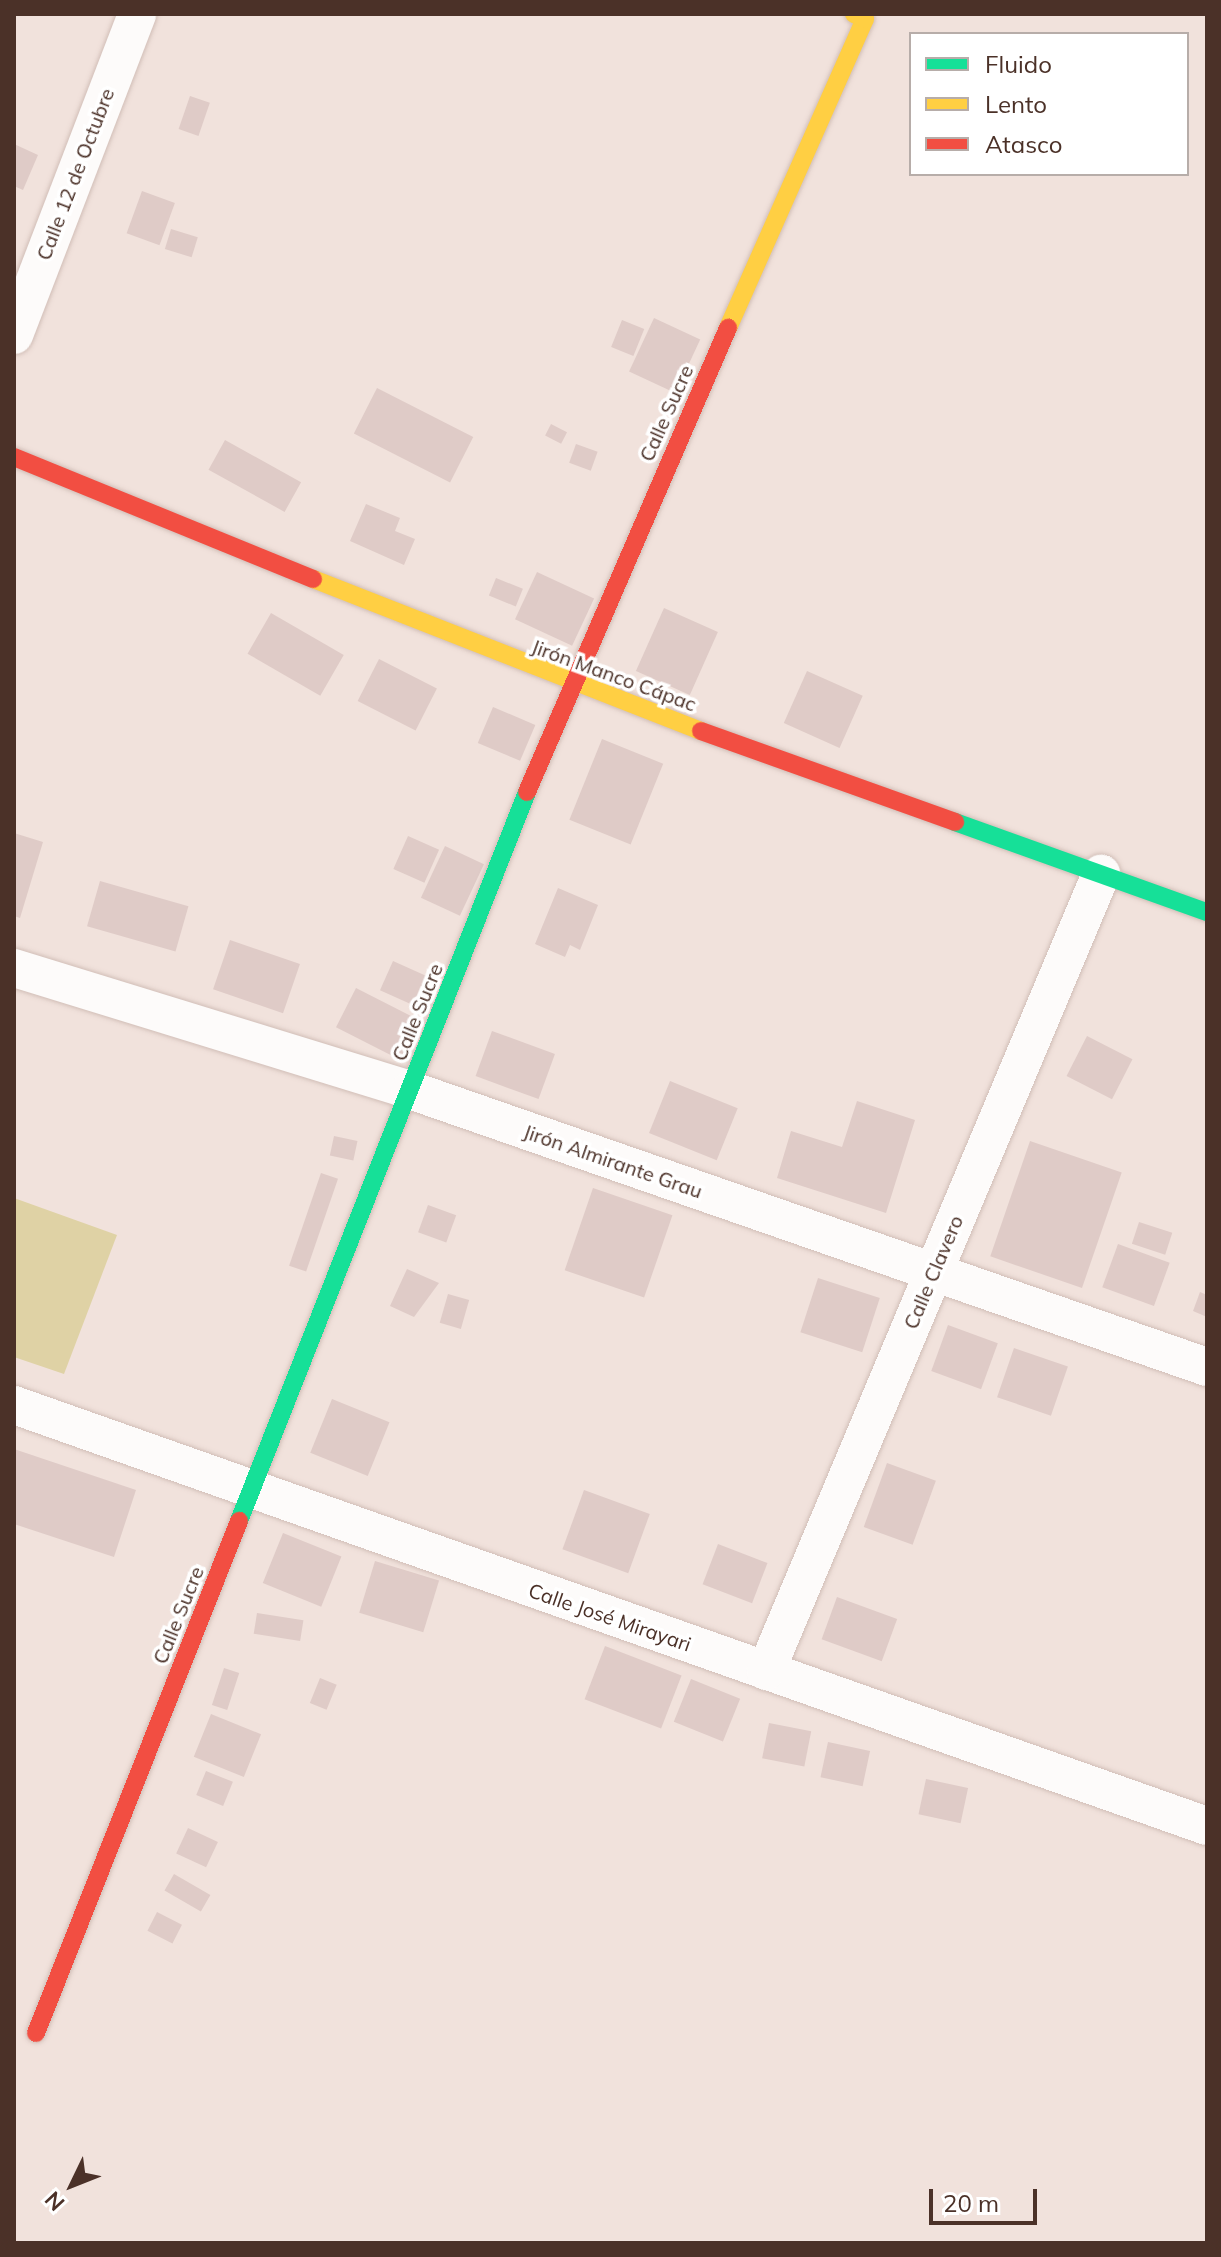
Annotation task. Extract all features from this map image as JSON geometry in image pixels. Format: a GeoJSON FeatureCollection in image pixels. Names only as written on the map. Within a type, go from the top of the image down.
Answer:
{"type":"FeatureCollection","features":[{"type":"Feature","properties":{"kind":"street","name":"Calle 12 de Octubre"},"geometry":{"type":"LineString","coordinates":[[14,335],[137,14]]}},
{"type":"Feature","properties":{"kind":"street","name":"Calle Sucre"},"geometry":{"type":"LineString","coordinates":[[36,2033],[570,684],[859,17]]}},
{"type":"Feature","properties":{"kind":"street","name":"Jirón Manco Cápac"},"geometry":{"type":"LineString","coordinates":[[14,457],[570,684],[1207,912]]}},
{"type":"Feature","properties":{"kind":"street","name":"Calle Clavero"},"geometry":{"type":"LineString","coordinates":[[766,1671],[1101,874]]}},
{"type":"Feature","properties":{"kind":"street","name":"Jirón Almirante Grau"},"geometry":{"type":"LineString","coordinates":[[14,968],[410,1090],[1207,1367]]}},
{"type":"Feature","properties":{"kind":"street","name":"Calle José Mirayari"},"geometry":{"type":"LineString","coordinates":[[14,1405],[250,1494],[1207,1826]]}},
{"type":"Feature","properties":{"kind":"shaded area"},"geometry":{"type":"Polygon","coordinates":[[[14,1198],[117,1235],[64,1374],[14,1357],[14,1198]]]}},
{"type":"Feature","properties":{"kind":"building"},"geometry":{"type":"Polygon","coordinates":[[[190,96],[210,103],[198,136],[179,129],[190,96]]]}},
{"type":"Feature","properties":{"kind":"building"},"geometry":{"type":"Polygon","coordinates":[[[14,144],[38,155],[23,190],[14,186],[14,144]]]}},
{"type":"Feature","properties":{"kind":"building"},"geometry":{"type":"Polygon","coordinates":[[[142,191],[175,203],[159,245],[127,233],[142,191]]]}},
{"type":"Feature","properties":{"kind":"building"},"geometry":{"type":"Polygon","coordinates":[[[171,229],[198,237],[192,257],[165,249],[171,229]]]}},
{"type":"Feature","properties":{"kind":"building"},"geometry":{"type":"Polygon","coordinates":[[[654,318],[700,340],[675,393],[629,371],[654,318]]]}},
{"type":"Feature","properties":{"kind":"building"},"geometry":{"type":"Polygon","coordinates":[[[622,320],[644,329],[633,356],[611,347],[622,320]]]}},
{"type":"Feature","properties":{"kind":"building"},"geometry":{"type":"Polygon","coordinates":[[[377,388],[473,437],[450,482],[354,433],[377,388]]]}},
{"type":"Feature","properties":{"kind":"building"},"geometry":{"type":"Polygon","coordinates":[[[551,424],[567,432],[561,444],[545,436],[551,424]]]}},
{"type":"Feature","properties":{"kind":"building"},"geometry":{"type":"Polygon","coordinates":[[[225,440],[301,482],[285,512],[209,470],[225,440]]]}},
{"type":"Feature","properties":{"kind":"building"},"geometry":{"type":"Polygon","coordinates":[[[576,444],[598,452],[591,471],[569,463],[576,444]]]}},
{"type":"Feature","properties":{"kind":"building"},"geometry":{"type":"Polygon","coordinates":[[[366,504],[400,518],[395,531],[415,539],[404,565],[350,541],[366,504]]]}},
{"type":"Feature","properties":{"kind":"building"},"geometry":{"type":"Polygon","coordinates":[[[537,572],[594,599],[572,646],[515,619],[537,572]]]}},
{"type":"Feature","properties":{"kind":"building"},"geometry":{"type":"Polygon","coordinates":[[[496,578],[523,589],[516,606],[489,596],[496,578]]]}},
{"type":"Feature","properties":{"kind":"building"},"geometry":{"type":"Polygon","coordinates":[[[664,608],[718,632],[690,695],[636,671],[664,608]]]}},
{"type":"Feature","properties":{"kind":"building"},"geometry":{"type":"Polygon","coordinates":[[[271,613],[344,655],[320,696],[247,654],[271,613]]]}},
{"type":"Feature","properties":{"kind":"building"},"geometry":{"type":"Polygon","coordinates":[[[379,659],[437,689],[416,730],[358,701],[379,659]]]}},
{"type":"Feature","properties":{"kind":"building"},"geometry":{"type":"Polygon","coordinates":[[[807,671],[863,696],[840,748],[784,723],[807,671]]]}},
{"type":"Feature","properties":{"kind":"building"},"geometry":{"type":"Polygon","coordinates":[[[493,707],[535,725],[520,761],[478,743],[493,707]]]}},
{"type":"Feature","properties":{"kind":"building"},"geometry":{"type":"Polygon","coordinates":[[[602,739],[663,764],[631,844],[569,820],[602,739]]]}},
{"type":"Feature","properties":{"kind":"building"},"geometry":{"type":"Polygon","coordinates":[[[14,833],[43,842],[20,918],[14,916],[14,833]]]}},
{"type":"Feature","properties":{"kind":"building"},"geometry":{"type":"Polygon","coordinates":[[[408,836],[439,850],[424,883],[393,869],[408,836]]]}},
{"type":"Feature","properties":{"kind":"building"},"geometry":{"type":"Polygon","coordinates":[[[445,846],[484,864],[460,916],[421,898],[445,846]]]}},
{"type":"Feature","properties":{"kind":"building"},"geometry":{"type":"Polygon","coordinates":[[[100,881],[188,906],[175,952],[87,926],[100,881]]]}},
{"type":"Feature","properties":{"kind":"building"},"geometry":{"type":"Polygon","coordinates":[[[558,888],[598,905],[580,950],[570,945],[565,957],[535,944],[558,888]]]}},
{"type":"Feature","properties":{"kind":"building"},"geometry":{"type":"Polygon","coordinates":[[[230,940],[300,964],[283,1013],[213,989],[230,940]]]}},
{"type":"Feature","properties":{"kind":"building"},"geometry":{"type":"Polygon","coordinates":[[[393,961],[426,976],[413,1005],[380,990],[393,961]]]}},
{"type":"Feature","properties":{"kind":"building"},"geometry":{"type":"Polygon","coordinates":[[[356,988],[422,1022],[402,1061],[336,1027],[356,988]]]}},
{"type":"Feature","properties":{"kind":"building"},"geometry":{"type":"Polygon","coordinates":[[[492,1031],[555,1054],[539,1099],[476,1076],[492,1031]]]}},
{"type":"Feature","properties":{"kind":"building"},"geometry":{"type":"Polygon","coordinates":[[[1087,1036],[1132,1059],[1112,1099],[1067,1076],[1087,1036]]]}},
{"type":"Feature","properties":{"kind":"building"},"geometry":{"type":"Polygon","coordinates":[[[670,1081],[738,1108],[717,1160],[649,1133],[670,1081]]]}},
{"type":"Feature","properties":{"kind":"building"},"geometry":{"type":"Polygon","coordinates":[[[857,1101],[915,1120],[886,1213],[777,1178],[791,1131],[842,1147],[857,1101]]]}},
{"type":"Feature","properties":{"kind":"building"},"geometry":{"type":"Polygon","coordinates":[[[334,1136],[357,1141],[353,1161],[330,1156],[334,1136]]]}},
{"type":"Feature","properties":{"kind":"building"},"geometry":{"type":"Polygon","coordinates":[[[1030,1141],[1122,1173],[1082,1288],[990,1256],[1030,1141]]]}},
{"type":"Feature","properties":{"kind":"building"},"geometry":{"type":"Polygon","coordinates":[[[321,1173],[338,1179],[306,1272],[289,1266],[321,1173]]]}},
{"type":"Feature","properties":{"kind":"building"},"geometry":{"type":"Polygon","coordinates":[[[593,1188],[672,1215],[644,1298],[565,1270],[593,1188]]]}},
{"type":"Feature","properties":{"kind":"building"},"geometry":{"type":"Polygon","coordinates":[[[428,1205],[456,1215],[446,1243],[418,1232],[428,1205]]]}},
{"type":"Feature","properties":{"kind":"building"},"geometry":{"type":"Polygon","coordinates":[[[1139,1222],[1172,1233],[1165,1255],[1132,1244],[1139,1222]]]}},
{"type":"Feature","properties":{"kind":"building"},"geometry":{"type":"Polygon","coordinates":[[[1118,1244],[1170,1263],[1154,1306],[1102,1287],[1118,1244]]]}},
{"type":"Feature","properties":{"kind":"building"},"geometry":{"type":"Polygon","coordinates":[[[407,1269],[439,1283],[414,1317],[390,1306],[407,1269]]]}},
{"type":"Feature","properties":{"kind":"building"},"geometry":{"type":"Polygon","coordinates":[[[818,1278],[880,1298],[862,1352],[800,1332],[818,1278]]]}},
{"type":"Feature","properties":{"kind":"building"},"geometry":{"type":"Polygon","coordinates":[[[1200,1292],[1207,1295],[1207,1317],[1193,1311],[1200,1292]]]}},
{"type":"Feature","properties":{"kind":"building"},"geometry":{"type":"Polygon","coordinates":[[[448,1294],[469,1300],[461,1329],[440,1323],[448,1294]]]}},
{"type":"Feature","properties":{"kind":"building"},"geometry":{"type":"Polygon","coordinates":[[[948,1325],[998,1343],[981,1389],[931,1371],[948,1325]]]}},
{"type":"Feature","properties":{"kind":"building"},"geometry":{"type":"Polygon","coordinates":[[[1014,1348],[1068,1367],[1051,1416],[997,1397],[1014,1348]]]}},
{"type":"Feature","properties":{"kind":"building"},"geometry":{"type":"Polygon","coordinates":[[[332,1399],[389,1422],[368,1476],[310,1453],[332,1399]]]}},
{"type":"Feature","properties":{"kind":"building"},"geometry":{"type":"Polygon","coordinates":[[[14,1449],[136,1490],[114,1557],[14,1524],[14,1449]]]}},
{"type":"Feature","properties":{"kind":"building"},"geometry":{"type":"Polygon","coordinates":[[[887,1463],[936,1481],[913,1545],[864,1527],[887,1463]]]}},
{"type":"Feature","properties":{"kind":"building"},"geometry":{"type":"Polygon","coordinates":[[[584,1490],[650,1514],[628,1573],[562,1549],[584,1490]]]}},
{"type":"Feature","properties":{"kind":"building"},"geometry":{"type":"Polygon","coordinates":[[[283,1533],[341,1557],[321,1607],[263,1583],[283,1533]]]}},
{"type":"Feature","properties":{"kind":"building"},"geometry":{"type":"Polygon","coordinates":[[[718,1544],[767,1563],[752,1603],[703,1584],[718,1544]]]}},
{"type":"Feature","properties":{"kind":"building"},"geometry":{"type":"Polygon","coordinates":[[[375,1561],[439,1581],[423,1632],[359,1613],[375,1561]]]}},
{"type":"Feature","properties":{"kind":"building"},"geometry":{"type":"Polygon","coordinates":[[[837,1597],[897,1619],[882,1661],[822,1639],[837,1597]]]}},
{"type":"Feature","properties":{"kind":"building"},"geometry":{"type":"Polygon","coordinates":[[[257,1613],[303,1620],[300,1641],[254,1634],[257,1613]]]}},
{"type":"Feature","properties":{"kind":"building"},"geometry":{"type":"Polygon","coordinates":[[[605,1646],[682,1675],[661,1729],[585,1699],[605,1646]]]}},
{"type":"Feature","properties":{"kind":"building"},"geometry":{"type":"Polygon","coordinates":[[[224,1668],[239,1673],[227,1710],[212,1705],[224,1668]]]}},
{"type":"Feature","properties":{"kind":"building"},"geometry":{"type":"Polygon","coordinates":[[[320,1678],[337,1685],[327,1710],[310,1703],[320,1678]]]}},
{"type":"Feature","properties":{"kind":"building"},"geometry":{"type":"Polygon","coordinates":[[[691,1679],[740,1699],[723,1742],[674,1722],[691,1679]]]}},
{"type":"Feature","properties":{"kind":"building"},"geometry":{"type":"Polygon","coordinates":[[[211,1714],[261,1734],[244,1777],[194,1757],[211,1714]]]}},
{"type":"Feature","properties":{"kind":"building"},"geometry":{"type":"Polygon","coordinates":[[[769,1723],[811,1731],[804,1767],[762,1758],[769,1723]]]}},
{"type":"Feature","properties":{"kind":"building"},"geometry":{"type":"Polygon","coordinates":[[[828,1742],[870,1751],[863,1786],[821,1777],[828,1742]]]}},
{"type":"Feature","properties":{"kind":"building"},"geometry":{"type":"Polygon","coordinates":[[[206,1771],[233,1782],[223,1806],[196,1795],[206,1771]]]}},
{"type":"Feature","properties":{"kind":"building"},"geometry":{"type":"Polygon","coordinates":[[[926,1779],[968,1788],[961,1823],[919,1814],[926,1779]]]}},
{"type":"Feature","properties":{"kind":"building"},"geometry":{"type":"Polygon","coordinates":[[[188,1828],[218,1842],[206,1867],[176,1853],[188,1828]]]}},
{"type":"Feature","properties":{"kind":"building"},"geometry":{"type":"Polygon","coordinates":[[[174,1874],[210,1895],[201,1911],[164,1890],[174,1874]]]}},
{"type":"Feature","properties":{"kind":"building"},"geometry":{"type":"Polygon","coordinates":[[[157,1912],[182,1925],[172,1943],[147,1931],[157,1912]]]}},
{"type":"Feature","properties":{"kind":"traffic: fast"},"geometry":{"type":"LineString","coordinates":[[239,1521],[527,792]]}},
{"type":"Feature","properties":{"kind":"traffic: fast"},"geometry":{"type":"LineString","coordinates":[[955,822],[1207,912]]}},
{"type":"Feature","properties":{"kind":"traffic: slow"},"geometry":{"type":"LineString","coordinates":[[728,328],[865,19],[854,14]]}},
{"type":"Feature","properties":{"kind":"traffic: slow"},"geometry":{"type":"LineString","coordinates":[[313,579],[701,731]]}},
{"type":"Feature","properties":{"kind":"traffic: jam"},"geometry":{"type":"LineString","coordinates":[[527,792],[728,328]]}},
{"type":"Feature","properties":{"kind":"traffic: jam"},"geometry":{"type":"LineString","coordinates":[[14,457],[313,579]]}},
{"type":"Feature","properties":{"kind":"traffic: jam"},"geometry":{"type":"LineString","coordinates":[[701,731],[955,822]]}},
{"type":"Feature","properties":{"kind":"traffic: jam"},"geometry":{"type":"LineString","coordinates":[[36,2033],[239,1521]]}}]}
